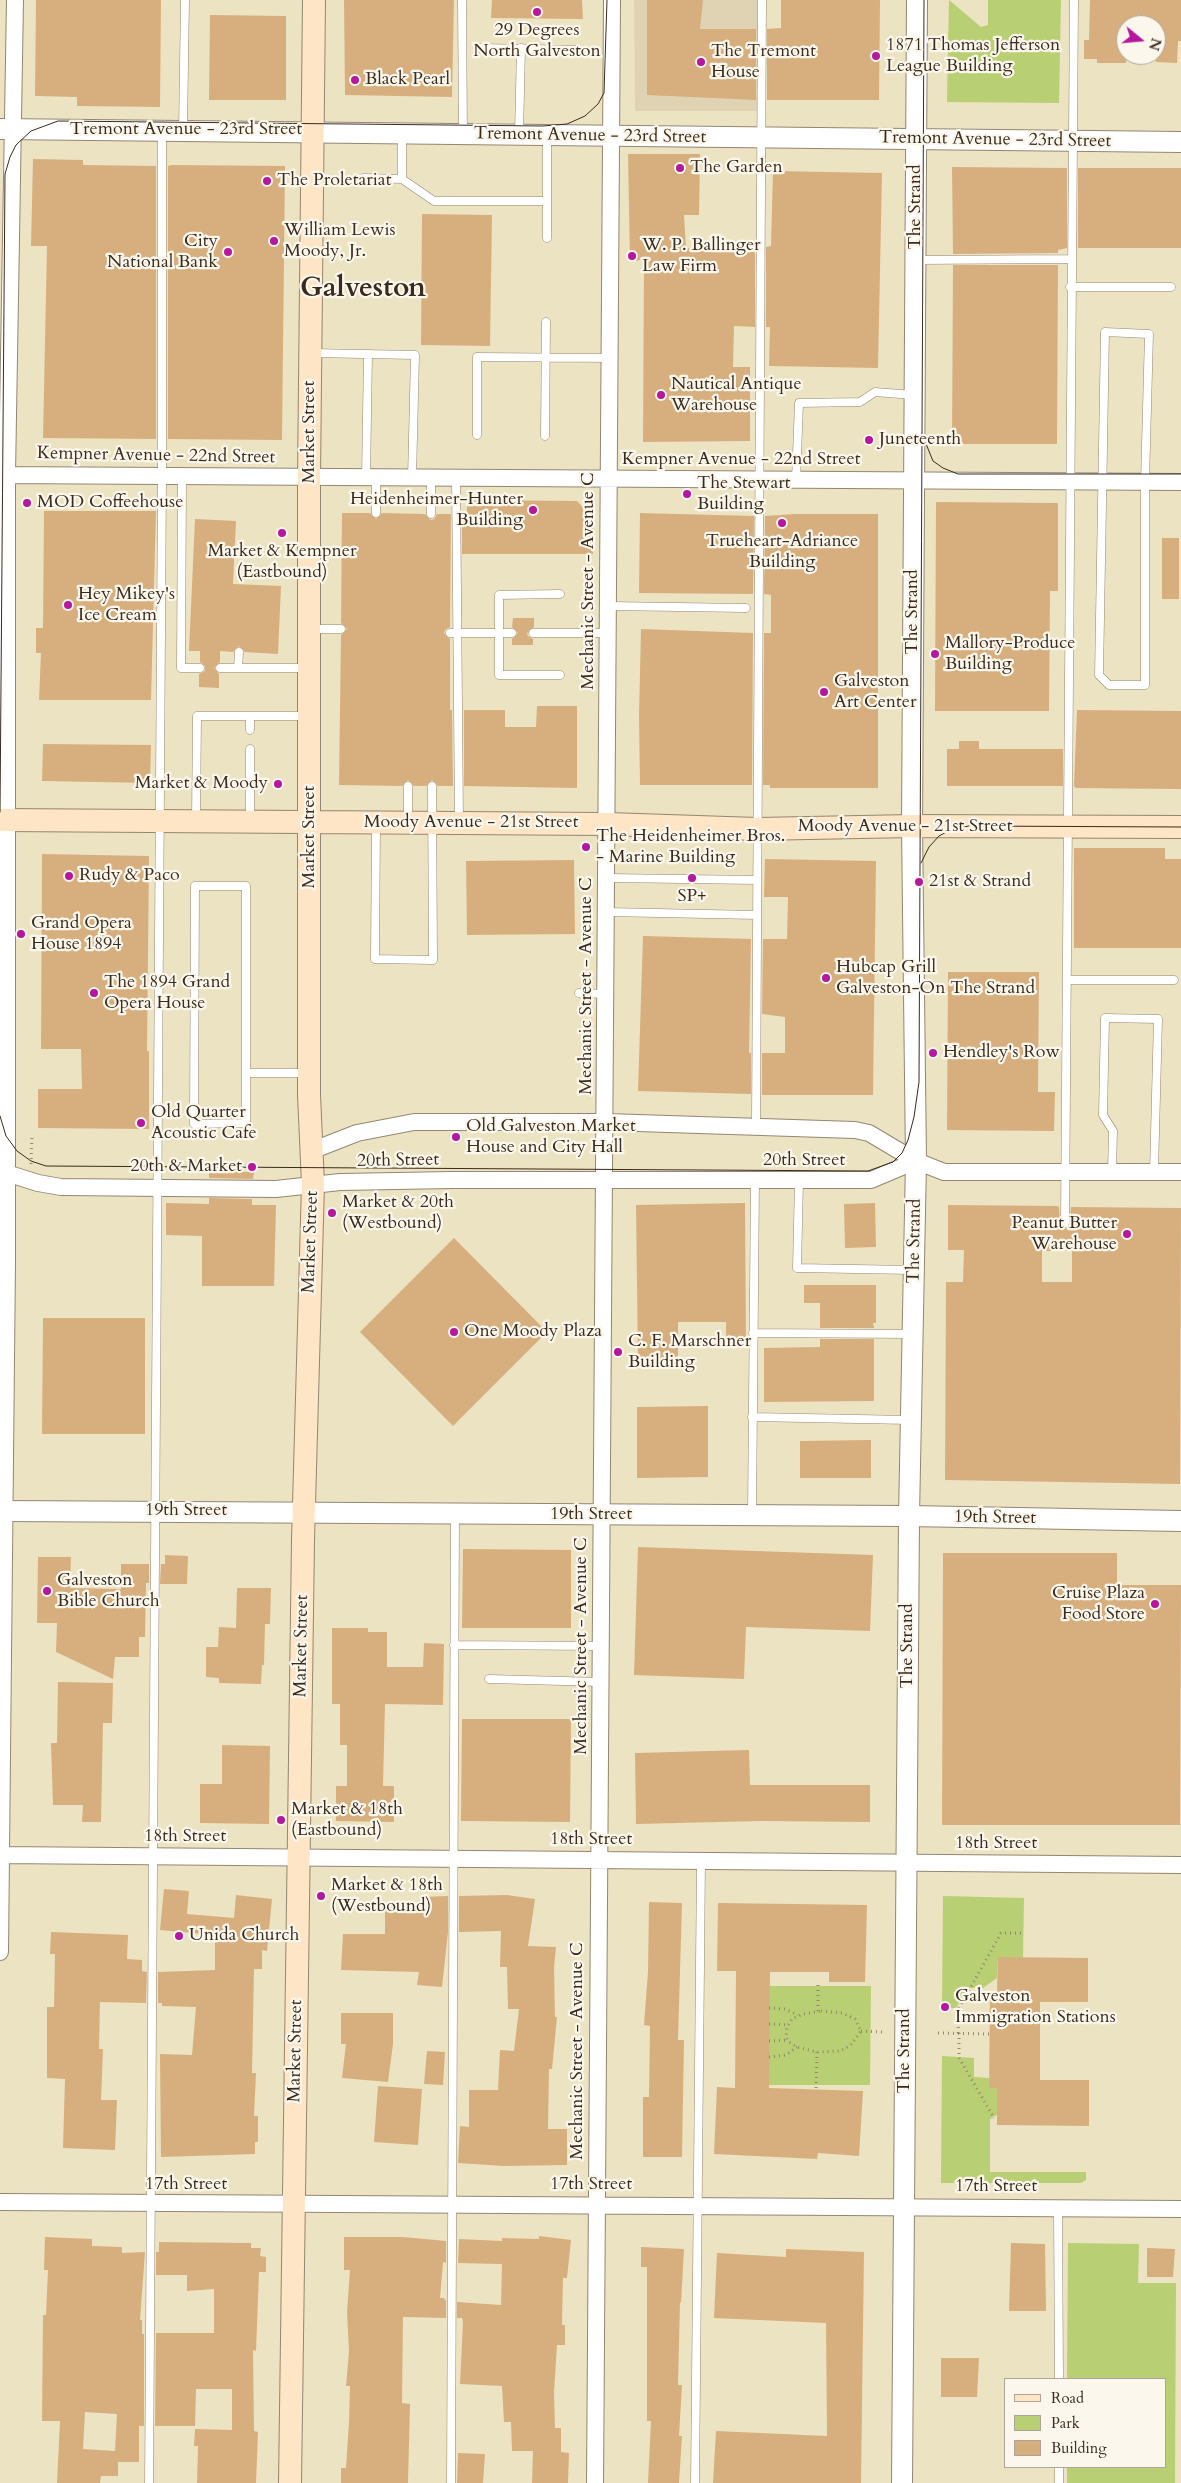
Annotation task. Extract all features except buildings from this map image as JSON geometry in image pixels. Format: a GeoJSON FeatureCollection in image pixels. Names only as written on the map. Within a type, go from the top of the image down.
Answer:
{"type":"FeatureCollection","features":[{"type":"Feature","properties":{"kind":"main road","name":"Market Street"},"geometry":{"type":"LineString","coordinates":[[290,2483],[292,2205],[300,1857],[304,1512],[313,1184],[309,1073],[311,822],[309,477],[311,130],[314,0]]}},
{"type":"Feature","properties":{"kind":"main road","name":"Moody Avenue - 21st Street"},"geometry":{"type":"LineString","coordinates":[[3,820],[608,824],[757,829],[912,826],[1181,827]]}},
{"type":"Feature","properties":{"kind":"street"},"geometry":{"type":"LineString","coordinates":[[0,1952],[4,475],[7,129],[15,0]]}},
{"type":"Feature","properties":{"kind":"street","name":"Mechanic Street - Avenue C"},"geometry":{"type":"LineString","coordinates":[[595,2483],[608,878],[612,0]]}},
{"type":"Feature","properties":{"kind":"street","name":"The Strand"},"geometry":{"type":"LineString","coordinates":[[902,2483],[910,1420],[916,1161],[912,826],[917,0]]}},
{"type":"Feature","properties":{"kind":"street","name":"Tremont Avenue - 23rd Street"},"geometry":{"type":"LineString","coordinates":[[7,129],[311,130],[519,135],[1181,142]]}},
{"type":"Feature","properties":{"kind":"street","name":"Kempner Avenue - 22nd Street"},"geometry":{"type":"LineString","coordinates":[[4,475],[1181,482]]}},
{"type":"Feature","properties":{"kind":"street","name":"20th Street"},"geometry":{"type":"LineString","coordinates":[[311,1151],[357,1133],[414,1122],[606,1122],[855,1130],[869,1133],[916,1161],[944,1172],[1181,1172]]}},
{"type":"Feature","properties":{"kind":"street","name":"20th Street"},"geometry":{"type":"LineString","coordinates":[[3,1171],[38,1183],[61,1187],[276,1189],[313,1184],[452,1180],[605,1182],[871,1180],[916,1161]]}},
{"type":"Feature","properties":{"kind":"street","name":"19th Street"},"geometry":{"type":"LineString","coordinates":[[2,1511],[909,1516],[1181,1521]]}},
{"type":"Feature","properties":{"kind":"street","name":"18th Street"},"geometry":{"type":"LineString","coordinates":[[1,1855],[152,1858],[300,1857],[1181,1865]]}},
{"type":"Feature","properties":{"kind":"street","name":"17th Street"},"geometry":{"type":"LineString","coordinates":[[0,2202],[150,2205],[698,2205],[1181,2209]]}},
{"type":"Feature","properties":{"kind":"lane"},"geometry":{"type":"LineString","coordinates":[[183,130],[185,0]]}},
{"type":"Feature","properties":{"kind":"lane"},"geometry":{"type":"LineString","coordinates":[[462,0],[463,134]]}},
{"type":"Feature","properties":{"kind":"lane"},"geometry":{"type":"LineString","coordinates":[[756,1126],[762,0]]}},
{"type":"Feature","properties":{"kind":"lane"},"geometry":{"type":"LineString","coordinates":[[1065,1223],[1068,980],[1070,287],[1074,0]]}},
{"type":"Feature","properties":{"kind":"lane"},"geometry":{"type":"LineString","coordinates":[[479,48],[579,50]]}},
{"type":"Feature","properties":{"kind":"lane"},"geometry":{"type":"LineString","coordinates":[[519,135],[522,48]]}},
{"type":"Feature","properties":{"kind":"lane"},"geometry":{"type":"LineString","coordinates":[[149,2483],[162,476],[162,130]]}},
{"type":"Feature","properties":{"kind":"lane"},"geometry":{"type":"LineString","coordinates":[[402,133],[402,179]]}},
{"type":"Feature","properties":{"kind":"lane"},"geometry":{"type":"LineString","coordinates":[[547,238],[548,135]]}},
{"type":"Feature","properties":{"kind":"lane"},"geometry":{"type":"LineString","coordinates":[[364,178],[402,179],[434,201],[547,200]]}},
{"type":"Feature","properties":{"kind":"lane"},"geometry":{"type":"LineString","coordinates":[[916,260],[1071,259]]}},
{"type":"Feature","properties":{"kind":"lane"},"geometry":{"type":"LineString","coordinates":[[1070,287],[1172,286]]}},
{"type":"Feature","properties":{"kind":"lane"},"geometry":{"type":"LineString","coordinates":[[545,436],[546,322]]}},
{"type":"Feature","properties":{"kind":"lane"},"geometry":{"type":"LineString","coordinates":[[1105,332],[1150,334],[1144,685],[1110,684],[1099,675],[1101,482],[1105,332]]}},
{"type":"Feature","properties":{"kind":"lane"},"geometry":{"type":"LineString","coordinates":[[310,353],[415,355],[412,478]]}},
{"type":"Feature","properties":{"kind":"lane"},"geometry":{"type":"LineString","coordinates":[[368,354],[371,478],[376,513]]}},
{"type":"Feature","properties":{"kind":"lane"},"geometry":{"type":"LineString","coordinates":[[477,435],[477,357],[610,358]]}},
{"type":"Feature","properties":{"kind":"lane"},"geometry":{"type":"LineString","coordinates":[[796,480],[799,403],[860,402],[875,392],[915,395]]}},
{"type":"Feature","properties":{"kind":"lane"},"geometry":{"type":"LineString","coordinates":[[182,477],[181,668],[200,668]]}},
{"type":"Feature","properties":{"kind":"lane"},"geometry":{"type":"LineString","coordinates":[[431,478],[431,514]]}},
{"type":"Feature","properties":{"kind":"lane"},"geometry":{"type":"LineString","coordinates":[[456,478],[454,633],[459,823]]}},
{"type":"Feature","properties":{"kind":"lane"},"geometry":{"type":"LineString","coordinates":[[182,591],[192,591]]}},
{"type":"Feature","properties":{"kind":"lane"},"geometry":{"type":"LineString","coordinates":[[560,594],[499,595],[499,675],[560,675]]}},
{"type":"Feature","properties":{"kind":"lane"},"geometry":{"type":"LineString","coordinates":[[609,606],[746,608]]}},
{"type":"Feature","properties":{"kind":"lane"},"geometry":{"type":"LineString","coordinates":[[310,629],[341,629]]}},
{"type":"Feature","properties":{"kind":"lane"},"geometry":{"type":"LineString","coordinates":[[454,633],[512,633]]}},
{"type":"Feature","properties":{"kind":"lane"},"geometry":{"type":"LineString","coordinates":[[534,633],[609,633]]}},
{"type":"Feature","properties":{"kind":"lane"},"geometry":{"type":"LineString","coordinates":[[238,668],[239,652]]}},
{"type":"Feature","properties":{"kind":"lane"},"geometry":{"type":"LineString","coordinates":[[220,668],[310,668]]}},
{"type":"Feature","properties":{"kind":"lane"},"geometry":{"type":"LineString","coordinates":[[196,821],[198,716],[310,716]]}},
{"type":"Feature","properties":{"kind":"lane"},"geometry":{"type":"LineString","coordinates":[[250,716],[250,730]]}},
{"type":"Feature","properties":{"kind":"lane"},"geometry":{"type":"LineString","coordinates":[[250,749],[250,822]]}},
{"type":"Feature","properties":{"kind":"lane"},"geometry":{"type":"LineString","coordinates":[[408,786],[408,822]]}},
{"type":"Feature","properties":{"kind":"lane"},"geometry":{"type":"LineString","coordinates":[[376,822],[376,959],[433,960],[432,786]]}},
{"type":"Feature","properties":{"kind":"lane"},"geometry":{"type":"LineString","coordinates":[[608,878],[757,880]]}},
{"type":"Feature","properties":{"kind":"lane"},"geometry":{"type":"LineString","coordinates":[[195,886],[246,886],[246,1073],[246,1123],[194,1124],[195,886]]}},
{"type":"Feature","properties":{"kind":"lane"},"geometry":{"type":"LineString","coordinates":[[607,912],[757,915]]}},
{"type":"Feature","properties":{"kind":"lane"},"geometry":{"type":"LineString","coordinates":[[1068,980],[1174,980]]}},
{"type":"Feature","properties":{"kind":"lane"},"geometry":{"type":"LineString","coordinates":[[579,993],[607,994]]}},
{"type":"Feature","properties":{"kind":"lane"},"geometry":{"type":"LineString","coordinates":[[1112,1171],[1113,1131],[1103,1115],[1105,1018],[1158,1019],[1154,1172]]}},
{"type":"Feature","properties":{"kind":"lane"},"geometry":{"type":"LineString","coordinates":[[246,1073],[309,1073]]}},
{"type":"Feature","properties":{"kind":"lane"},"geometry":{"type":"LineString","coordinates":[[752,1516],[755,1181]]}},
{"type":"Feature","properties":{"kind":"lane"},"geometry":{"type":"LineString","coordinates":[[799,1181],[797,1268],[914,1270]]}},
{"type":"Feature","properties":{"kind":"lane"},"geometry":{"type":"LineString","coordinates":[[753,1333],[912,1334]]}},
{"type":"Feature","properties":{"kind":"lane"},"geometry":{"type":"LineString","coordinates":[[752,1417],[910,1420]]}},
{"type":"Feature","properties":{"kind":"lane"},"geometry":{"type":"LineString","coordinates":[[451,2483],[455,1514]]}},
{"type":"Feature","properties":{"kind":"lane"},"geometry":{"type":"LineString","coordinates":[[454,1644],[602,1646]]}},
{"type":"Feature","properties":{"kind":"lane"},"geometry":{"type":"LineString","coordinates":[[489,1679],[601,1682]]}},
{"type":"Feature","properties":{"kind":"lane"},"geometry":{"type":"LineString","coordinates":[[695,2483],[701,1861]]}},
{"type":"Feature","properties":{"kind":"lane"},"geometry":{"type":"LineString","coordinates":[[1058,2208],[1058,2378]]}},
{"type":"Feature","properties":{"kind":"lane"},"geometry":{"type":"LineString","coordinates":[[1059,2468],[1059,2483]]}},
{"type":"Feature","properties":{"kind":"path"},"geometry":{"type":"LineString","coordinates":[[993,2119],[959,2058],[959,2008],[1001,1933],[1022,1933]]}},
{"type":"Feature","properties":{"kind":"path"},"geometry":{"type":"LineString","coordinates":[[818,1983],[818,2011]]}},
{"type":"Feature","properties":{"kind":"path"},"geometry":{"type":"LineString","coordinates":[[769,2008],[785,2009],[798,2015]]}},
{"type":"Feature","properties":{"kind":"path"},"geometry":{"type":"LineString","coordinates":[[769,2024],[788,2024],[798,2015],[818,2011],[836,2012],[852,2016],[858,2022],[861,2031],[855,2041],[846,2049],[817,2052],[797,2047],[788,2040],[769,2041]]}},
{"type":"Feature","properties":{"kind":"path"},"geometry":{"type":"LineString","coordinates":[[788,2024],[788,2040]]}},
{"type":"Feature","properties":{"kind":"path"},"geometry":{"type":"LineString","coordinates":[[861,2031],[883,2032]]}},
{"type":"Feature","properties":{"kind":"path"},"geometry":{"type":"LineString","coordinates":[[938,2033],[989,2034]]}},
{"type":"Feature","properties":{"kind":"path"},"geometry":{"type":"LineString","coordinates":[[769,2057],[782,2056],[794,2052],[797,2047]]}},
{"type":"Feature","properties":{"kind":"path"},"geometry":{"type":"LineString","coordinates":[[816,2088],[817,2052]]}},
{"type":"Feature","properties":{"kind":"shaded area","name":"The Tremont House"},"geometry":{"type":"Polygon","coordinates":[[[634,0],[757,0],[757,111],[635,111],[634,0]]]}},
{"type":"Feature","properties":{"kind":"green space"},"geometry":{"type":"Polygon","coordinates":[[[949,0],[981,27],[988,25],[988,0],[1061,0],[1059,103],[947,102],[949,0]]]}},
{"type":"Feature","properties":{"kind":"green space"},"geometry":{"type":"Polygon","coordinates":[[[943,1896],[1024,1898],[1023,1958],[998,1958],[997,1978],[983,1988],[968,1988],[956,2008],[942,2008],[943,1896]]]}},
{"type":"Feature","properties":{"kind":"green space"},"geometry":{"type":"Polygon","coordinates":[[[769,1986],[871,1986],[870,2085],[769,2085],[769,1986]]]}},
{"type":"Feature","properties":{"kind":"green space"},"geometry":{"type":"Polygon","coordinates":[[[942,2056],[974,2058],[974,2077],[989,2078],[989,2088],[997,2089],[997,2115],[990,2119],[990,2172],[1086,2172],[1086,2180],[1081,2183],[941,2183],[942,2056]]]}},
{"type":"Feature","properties":{"kind":"green space"},"geometry":{"type":"Polygon","coordinates":[[[1068,2243],[1139,2244],[1138,2283],[1176,2283],[1175,2483],[1067,2483],[1067,2468],[1166,2468],[1166,2378],[1067,2378],[1068,2243]]]}},
{"type":"Feature","properties":{"kind":"tram line"},"geometry":{"type":"LineString","coordinates":[[0,812],[5,174],[16,145],[31,131],[58,121],[543,126],[567,124],[585,116],[598,104],[604,93],[607,0]]}},
{"type":"Feature","properties":{"kind":"tram line"},"geometry":{"type":"LineString","coordinates":[[0,1116],[6,1136],[17,1151],[31,1161],[46,1166],[868,1171],[893,1162],[902,1153],[908,1140],[914,1117],[919,1082],[924,0]]}},
{"type":"Feature","properties":{"kind":"tram line"},"geometry":{"type":"LineString","coordinates":[[924,439],[933,461],[943,468],[958,474],[1181,474]]}},
{"type":"Feature","properties":{"kind":"tram line"},"geometry":{"type":"LineString","coordinates":[[921,863],[929,847],[939,836],[952,829],[969,826],[1181,827]]}},
{"type":"Feature","properties":{"kind":"place","name":"29 Degrees North Galveston"},"geometry":{"type":"Point","coordinates":[537,12]}},
{"type":"Feature","properties":{"kind":"place","name":"1871 Thomas Jefferson League Building"},"geometry":{"type":"Point","coordinates":[876,56]}},
{"type":"Feature","properties":{"kind":"place","name":"The Tremont House"},"geometry":{"type":"Point","coordinates":[701,62]}},
{"type":"Feature","properties":{"kind":"place","name":"Black Pearl"},"geometry":{"type":"Point","coordinates":[355,80]}},
{"type":"Feature","properties":{"kind":"place","name":"The Garden"},"geometry":{"type":"Point","coordinates":[680,168]}},
{"type":"Feature","properties":{"kind":"place","name":"The Proletariat"},"geometry":{"type":"Point","coordinates":[267,181]}},
{"type":"Feature","properties":{"kind":"place","name":"William Lewis Moody, Jr."},"geometry":{"type":"Point","coordinates":[274,241]}},
{"type":"Feature","properties":{"kind":"place","name":"City National Bank"},"geometry":{"type":"Point","coordinates":[228,252]}},
{"type":"Feature","properties":{"kind":"place","name":"W. P. Ballinger Law Firm"},"geometry":{"type":"Point","coordinates":[632,256]}},
{"type":"Feature","properties":{"kind":"place","name":"Nautical Antique Warehouse"},"geometry":{"type":"Point","coordinates":[661,395]}},
{"type":"Feature","properties":{"kind":"place","name":"Juneteenth"},"geometry":{"type":"Point","coordinates":[869,440]}},
{"type":"Feature","properties":{"kind":"place","name":"The Stewart Building"},"geometry":{"type":"Point","coordinates":[687,494]}},
{"type":"Feature","properties":{"kind":"place","name":"MOD Coffeehouse"},"geometry":{"type":"Point","coordinates":[27,503]}},
{"type":"Feature","properties":{"kind":"place","name":"Heidenheimer-Hunter Building"},"geometry":{"type":"Point","coordinates":[533,510]}},
{"type":"Feature","properties":{"kind":"place","name":"Trueheart-Adriance Building"},"geometry":{"type":"Point","coordinates":[782,523]}},
{"type":"Feature","properties":{"kind":"place","name":"Market & Kempner (Eastbound)"},"geometry":{"type":"Point","coordinates":[282,533]}},
{"type":"Feature","properties":{"kind":"place","name":"Hey Mikey's Ice Cream"},"geometry":{"type":"Point","coordinates":[68,605]}},
{"type":"Feature","properties":{"kind":"place","name":"Mallory-Produce Building"},"geometry":{"type":"Point","coordinates":[935,654]}},
{"type":"Feature","properties":{"kind":"place","name":"Galveston Art Center"},"geometry":{"type":"Point","coordinates":[824,692]}},
{"type":"Feature","properties":{"kind":"place","name":"Market & Moody"},"geometry":{"type":"Point","coordinates":[278,784]}},
{"type":"Feature","properties":{"kind":"place","name":"The Heidenheimer Bros. - Marine Building"},"geometry":{"type":"Point","coordinates":[586,847]}},
{"type":"Feature","properties":{"kind":"place","name":"Rudy & Paco"},"geometry":{"type":"Point","coordinates":[69,876]}},
{"type":"Feature","properties":{"kind":"place","name":"SP+"},"geometry":{"type":"Point","coordinates":[692,878]}},
{"type":"Feature","properties":{"kind":"place","name":"21st & Strand"},"geometry":{"type":"Point","coordinates":[919,882]}},
{"type":"Feature","properties":{"kind":"place","name":"Grand Opera House 1894"},"geometry":{"type":"Point","coordinates":[21,934]}},
{"type":"Feature","properties":{"kind":"place","name":"Hubcap Grill Galveston-On The Strand"},"geometry":{"type":"Point","coordinates":[826,978]}},
{"type":"Feature","properties":{"kind":"place","name":"The 1894 Grand Opera House"},"geometry":{"type":"Point","coordinates":[94,993]}},
{"type":"Feature","properties":{"kind":"place","name":"Hendley's Row"},"geometry":{"type":"Point","coordinates":[933,1053]}},
{"type":"Feature","properties":{"kind":"place","name":"Old Quarter Acoustic Cafe"},"geometry":{"type":"Point","coordinates":[141,1123]}},
{"type":"Feature","properties":{"kind":"place","name":"Old Galveston Market House and City Hall"},"geometry":{"type":"Point","coordinates":[456,1137]}},
{"type":"Feature","properties":{"kind":"place","name":"20th & Market"},"geometry":{"type":"Point","coordinates":[252,1167]}},
{"type":"Feature","properties":{"kind":"place","name":"Market & 20th (Westbound)"},"geometry":{"type":"Point","coordinates":[332,1213]}},
{"type":"Feature","properties":{"kind":"place","name":"Peanut Butter Warehouse"},"geometry":{"type":"Point","coordinates":[1127,1234]}},
{"type":"Feature","properties":{"kind":"place","name":"One Moody Plaza"},"geometry":{"type":"Point","coordinates":[454,1332]}},
{"type":"Feature","properties":{"kind":"place","name":"C. F. Marschner Building"},"geometry":{"type":"Point","coordinates":[618,1352]}},
{"type":"Feature","properties":{"kind":"place","name":"Galveston Bible Church"},"geometry":{"type":"Point","coordinates":[47,1591]}},
{"type":"Feature","properties":{"kind":"place","name":"Cruise Plaza Food Store"},"geometry":{"type":"Point","coordinates":[1155,1604]}},
{"type":"Feature","properties":{"kind":"place","name":"Market & 18th (Eastbound)"},"geometry":{"type":"Point","coordinates":[281,1820]}},
{"type":"Feature","properties":{"kind":"place","name":"Market & 18th (Westbound)"},"geometry":{"type":"Point","coordinates":[321,1896]}},
{"type":"Feature","properties":{"kind":"place","name":"Unida Church"},"geometry":{"type":"Point","coordinates":[179,1936]}},
{"type":"Feature","properties":{"kind":"place","name":"Galveston Immigration Stations"},"geometry":{"type":"Point","coordinates":[945,2007]}},
{"type":"Feature","properties":{"kind":"district","name":"Galveston"},"geometry":{"type":"Point","coordinates":[363,290]}}]}
